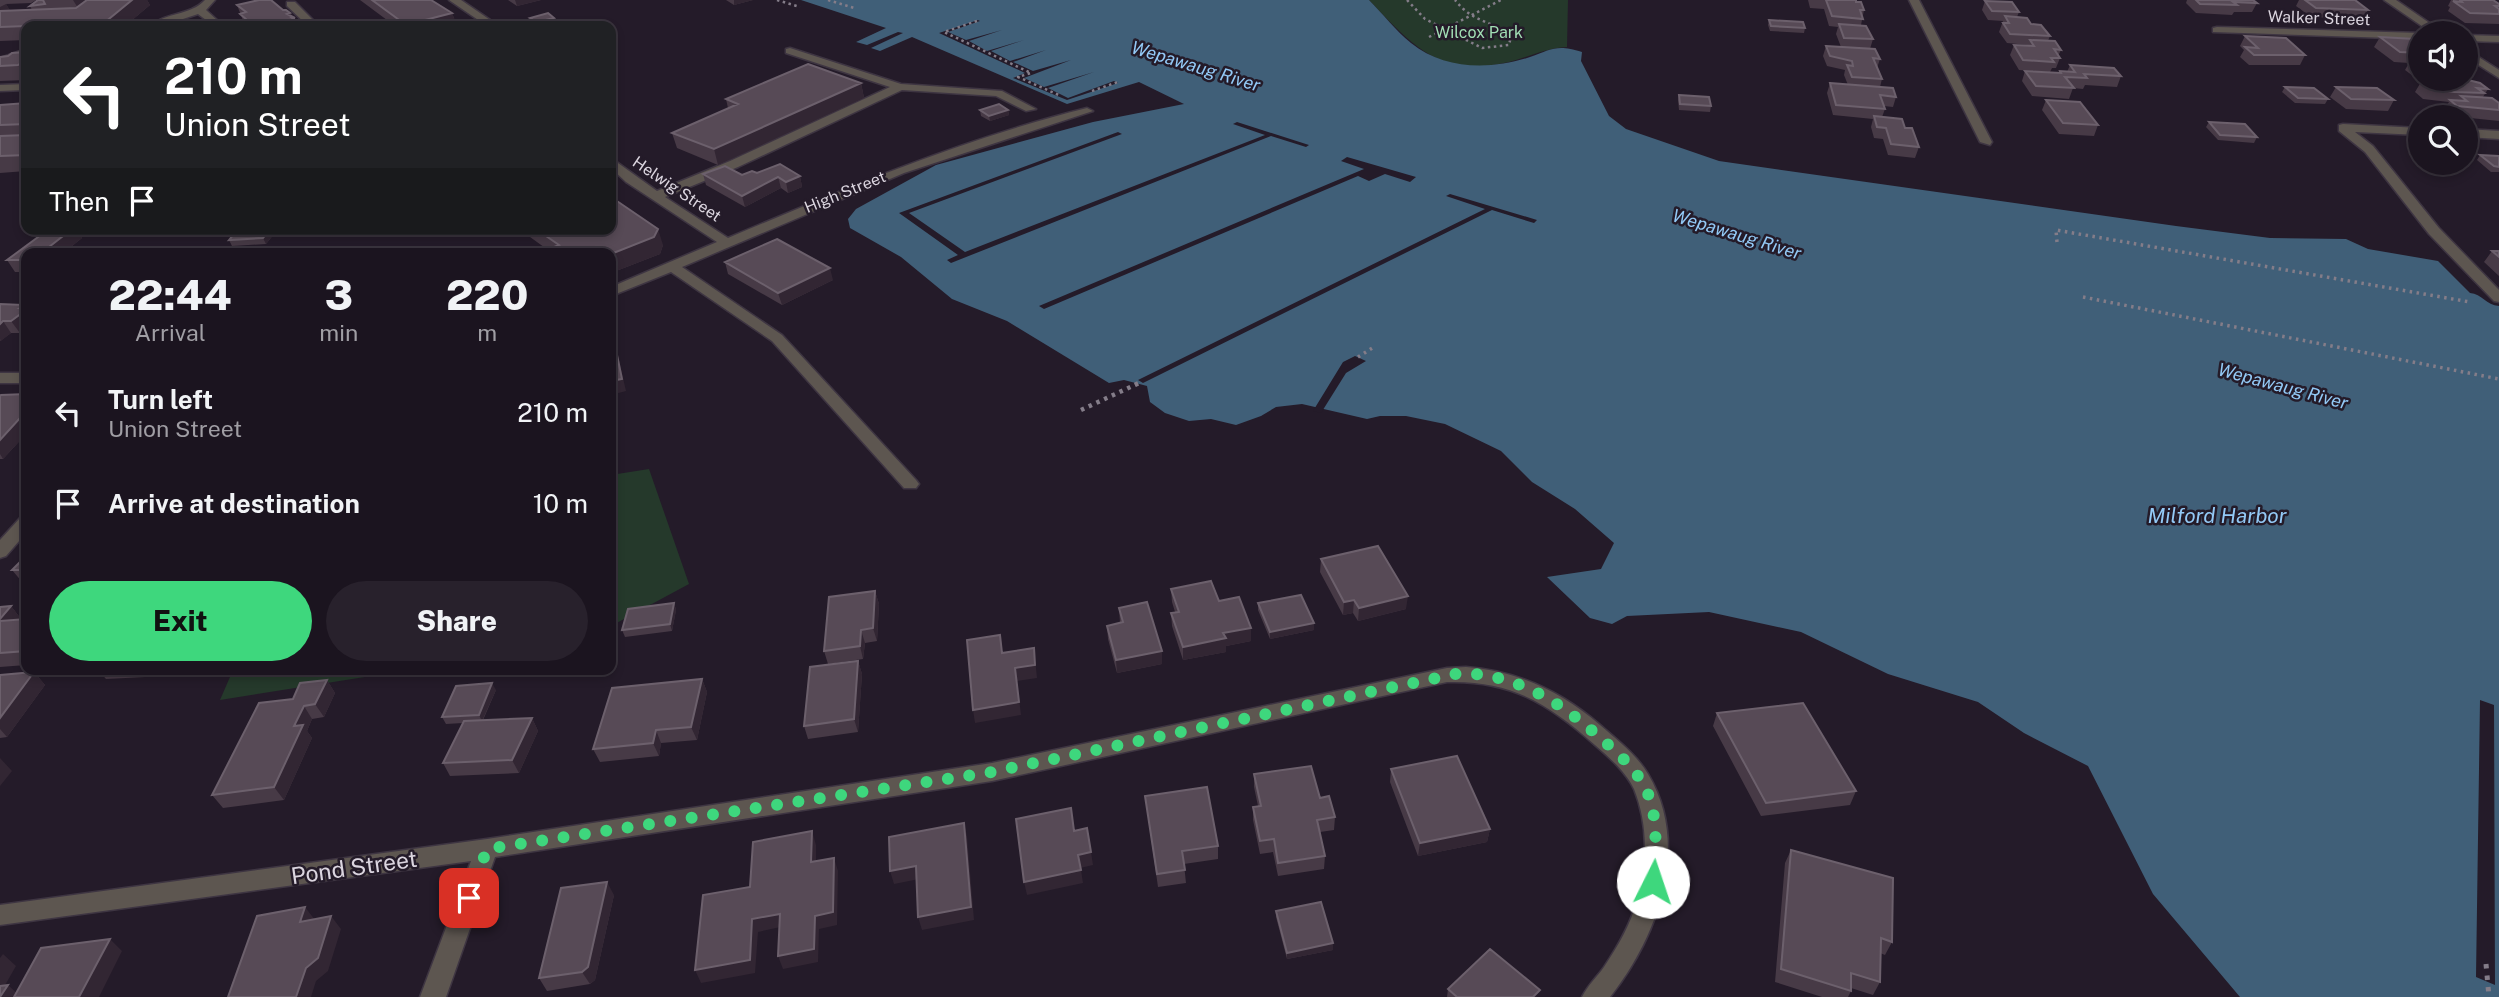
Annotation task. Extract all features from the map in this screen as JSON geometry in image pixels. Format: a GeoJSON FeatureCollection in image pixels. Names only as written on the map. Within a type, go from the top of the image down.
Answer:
{"type":"FeatureCollection","features":[{"type":"Feature","properties":{"kind":"street"},"geometry":{"type":"LineString","coordinates":[[163,21],[200,10],[210,0]]}},
{"type":"Feature","properties":{"kind":"street"},"geometry":{"type":"LineString","coordinates":[[454,0],[486,21]]}},
{"type":"Feature","properties":{"kind":"street"},"geometry":{"type":"LineString","coordinates":[[1914,0],[1986,142]]}},
{"type":"Feature","properties":{"kind":"street"},"geometry":{"type":"LineString","coordinates":[[2389,0],[2421,21]]}},
{"type":"Feature","properties":{"kind":"street"},"geometry":{"type":"LineString","coordinates":[[291,4],[309,21]]}},
{"type":"Feature","properties":{"kind":"street"},"geometry":{"type":"LineString","coordinates":[[200,10],[211,21]]}},
{"type":"Feature","properties":{"kind":"street","name":"Walker Street"},"geometry":{"type":"LineString","coordinates":[[2217,30],[2408,36]]}},
{"type":"Feature","properties":{"kind":"street"},"geometry":{"type":"LineString","coordinates":[[2478,38],[2499,39]]}},
{"type":"Feature","properties":{"kind":"street"},"geometry":{"type":"LineString","coordinates":[[790,51],[900,87],[998,93],[1030,109]]}},
{"type":"Feature","properties":{"kind":"street"},"geometry":{"type":"LineString","coordinates":[[0,62],[21,54]]}},
{"type":"Feature","properties":{"kind":"street"},"geometry":{"type":"LineString","coordinates":[[2478,60],[2499,75]]}},
{"type":"Feature","properties":{"kind":"street"},"geometry":{"type":"LineString","coordinates":[[656,196],[734,164],[900,87]]}},
{"type":"Feature","properties":{"kind":"street"},"geometry":{"type":"LineString","coordinates":[[3,90],[21,88]]}},
{"type":"Feature","properties":{"kind":"street","name":"High Street"},"geometry":{"type":"LineString","coordinates":[[616,290],[725,242],[931,158],[1087,111]]}},
{"type":"Feature","properties":{"kind":"street"},"geometry":{"type":"LineString","coordinates":[[2408,131],[2343,128],[2369,149],[2434,231],[2499,298]]}},
{"type":"Feature","properties":{"kind":"street"},"geometry":{"type":"LineString","coordinates":[[2478,134],[2499,135]]}},
{"type":"Feature","properties":{"kind":"street","name":"Helwig Street"},"geometry":{"type":"LineString","coordinates":[[616,166],[725,242]]}},
{"type":"Feature","properties":{"kind":"street"},"geometry":{"type":"LineString","coordinates":[[673,267],[777,338],[910,484]]}},
{"type":"Feature","properties":{"kind":"street"},"geometry":{"type":"LineString","coordinates":[[0,378],[21,378]]}},
{"type":"Feature","properties":{"kind":"street"},"geometry":{"type":"LineString","coordinates":[[0,552],[21,528]]}},
{"type":"Feature","properties":{"kind":"street","name":"Pond Street"},"geometry":{"type":"LineString","coordinates":[[0,915],[487,849],[992,772],[1447,675],[1483,674],[1531,689],[1574,714],[1613,748],[1645,788],[1655,834],[1653,882],[1647,909],[1637,937],[1624,961],[1595,997]]}},
{"type":"Feature","properties":{"kind":"street"},"geometry":{"type":"LineString","coordinates":[[433,997],[487,849]]}},
{"type":"Feature","properties":{"kind":"path"},"geometry":{"type":"LineString","coordinates":[[777,0],[800,7]]}},
{"type":"Feature","properties":{"kind":"path"},"geometry":{"type":"LineString","coordinates":[[828,0],[853,8]]}},
{"type":"Feature","properties":{"kind":"path"},"geometry":{"type":"LineString","coordinates":[[1407,0],[1417,12],[1448,31],[1472,39],[1482,48],[1508,45],[1511,36],[1506,30],[1466,16],[1455,0]]}},
{"type":"Feature","properties":{"kind":"path"},"geometry":{"type":"LineString","coordinates":[[1429,37],[1448,31],[1466,16],[1486,9],[1500,0]]}},
{"type":"Feature","properties":{"kind":"path"},"geometry":{"type":"LineString","coordinates":[[977,21],[944,32],[1031,73],[1018,78],[1069,100]]}},
{"type":"Feature","properties":{"kind":"path"},"geometry":{"type":"LineString","coordinates":[[1081,95],[1118,82]]}},
{"type":"Feature","properties":{"kind":"path"},"geometry":{"type":"LineString","coordinates":[[2056,242],[2056,230],[2476,303]]}},
{"type":"Feature","properties":{"kind":"path"},"geometry":{"type":"LineString","coordinates":[[2083,297],[2499,379]]}},
{"type":"Feature","properties":{"kind":"path"},"geometry":{"type":"LineString","coordinates":[[1358,357],[1374,347]]}},
{"type":"Feature","properties":{"kind":"path"},"geometry":{"type":"LineString","coordinates":[[1081,410],[1141,382]]}},
{"type":"Feature","properties":{"kind":"path"},"geometry":{"type":"LineString","coordinates":[[2486,964],[2489,997]]}},
{"type":"Feature","properties":{"kind":"green space","name":"Wilcox Park"},"geometry":{"type":"Polygon","coordinates":[[[1369,0],[1568,0],[1567,47],[1485,66],[1464,66],[1446,62],[1414,44],[1369,0]]]}},
{"type":"Feature","properties":{"kind":"green space"},"geometry":{"type":"Polygon","coordinates":[[[649,469],[689,584],[616,623],[616,474],[649,469]]]}},
{"type":"Feature","properties":{"kind":"green space"},"geometry":{"type":"Polygon","coordinates":[[[231,675],[378,675],[220,700],[231,675]]]}},
{"type":"Feature","properties":{"kind":"water","name":"Milford Harbor"},"geometry":{"type":"Polygon","coordinates":[[[801,0],[1369,0],[1411,43],[1424,52],[1453,63],[1500,64],[1560,48],[1582,52],[1581,61],[1609,116],[1626,129],[1719,161],[2270,238],[2346,239],[2368,249],[2438,261],[2470,293],[2499,306],[2499,997],[2240,997],[2153,894],[2088,766],[2024,733],[1978,702],[1888,674],[1801,632],[1709,612],[1627,616],[1612,624],[1590,618],[1547,577],[1601,569],[1614,543],[1575,509],[1532,482],[1501,451],[1445,424],[1406,416],[1367,419],[1302,404],[1276,407],[1236,425],[1211,419],[1189,421],[1165,413],[1150,402],[1147,386],[1124,380],[1109,383],[1007,321],[952,299],[901,257],[850,228],[848,219],[856,209],[936,165],[1093,122],[1184,104],[1139,82],[1067,104],[912,37],[880,51],[871,48],[903,33],[898,32],[867,45],[856,42],[886,28],[801,0]]]}},
{"type":"Feature","properties":{"kind":"pier"},"geometry":{"type":"Polygon","coordinates":[[[980,21],[948,32],[966,40],[1002,30],[969,41],[987,51],[1024,40],[991,51],[1010,61],[1046,50],[1013,62],[1033,71],[1071,60],[1024,78],[1044,87],[1094,72],[1048,88],[1068,98],[1114,81],[1118,83],[1067,100],[1013,78],[1025,73],[939,33],[980,21]]]}},
{"type":"Feature","properties":{"kind":"pier"},"geometry":{"type":"Polygon","coordinates":[[[1237,122],[1309,145],[1306,147],[1271,136],[951,263],[947,260],[958,255],[899,213],[1118,132],[1122,134],[909,213],[965,252],[1265,135],[1233,124],[1237,122]]]}},
{"type":"Feature","properties":{"kind":"pier"},"geometry":{"type":"Polygon","coordinates":[[[1347,157],[1416,177],[1410,182],[1385,174],[1369,181],[1358,176],[1044,309],[1039,306],[1364,169],[1341,161],[1347,157]]]}},
{"type":"Feature","properties":{"kind":"pier"},"geometry":{"type":"Polygon","coordinates":[[[1450,194],[1537,220],[1534,223],[1492,210],[1143,383],[1138,380],[1485,209],[1446,196],[1450,194]]]}},
{"type":"Feature","properties":{"kind":"pier"},"geometry":{"type":"Polygon","coordinates":[[[1355,356],[1366,361],[1346,373],[1321,413],[1313,411],[1343,362],[1355,356]]]}},
{"type":"Feature","properties":{"kind":"pier"},"geometry":{"type":"Polygon","coordinates":[[[2480,700],[2494,705],[2495,985],[2476,977],[2480,700]]]}},
{"type":"Feature","properties":{"kind":"building"},"geometry":{"type":"Polygon","coordinates":[[[43,0],[45,4],[30,6],[43,0]]]}},
{"type":"Feature","properties":{"kind":"building"},"geometry":{"type":"Polygon","coordinates":[[[87,0],[132,0],[106,21],[21,21],[21,26],[0,27],[0,11],[76,8],[87,0]]]}},
{"type":"Feature","properties":{"kind":"building"},"geometry":{"type":"Polygon","coordinates":[[[271,0],[290,13],[287,14],[296,21],[248,21],[240,14],[246,12],[237,5],[271,0]]]}},
{"type":"Feature","properties":{"kind":"building"},"geometry":{"type":"Polygon","coordinates":[[[372,0],[431,0],[452,13],[421,21],[401,21],[372,0]]]}},
{"type":"Feature","properties":{"kind":"building"},"geometry":{"type":"Polygon","coordinates":[[[1826,0],[1861,2],[1863,19],[1832,16],[1826,0]]]}},
{"type":"Feature","properties":{"kind":"building"},"geometry":{"type":"Polygon","coordinates":[[[2196,0],[2253,0],[2257,3],[2200,4],[2196,0]]]}},
{"type":"Feature","properties":{"kind":"building"},"geometry":{"type":"Polygon","coordinates":[[[2305,0],[2355,0],[2368,10],[2316,8],[2305,0]]]}},
{"type":"Feature","properties":{"kind":"building"},"geometry":{"type":"Polygon","coordinates":[[[2460,0],[2493,0],[2499,4],[2495,6],[2499,9],[2499,14],[2470,13],[2453,1],[2462,2],[2460,0]]]}},
{"type":"Feature","properties":{"kind":"building"},"geometry":{"type":"Polygon","coordinates":[[[1985,1],[2012,2],[2019,12],[1992,11],[1985,1]]]}},
{"type":"Feature","properties":{"kind":"building"},"geometry":{"type":"Polygon","coordinates":[[[548,13],[554,18],[535,21],[530,18],[548,13]]]}},
{"type":"Feature","properties":{"kind":"building"},"geometry":{"type":"Polygon","coordinates":[[[2005,16],[2027,18],[2031,24],[2041,25],[2050,36],[2010,34],[2003,23],[2009,23],[2005,16]]]}},
{"type":"Feature","properties":{"kind":"building"},"geometry":{"type":"Polygon","coordinates":[[[1769,20],[1803,22],[1805,28],[1771,26],[1769,20]]]}},
{"type":"Feature","properties":{"kind":"building"},"geometry":{"type":"Polygon","coordinates":[[[1839,24],[1866,26],[1873,39],[1844,38],[1839,24]]]}},
{"type":"Feature","properties":{"kind":"building"},"geometry":{"type":"Polygon","coordinates":[[[2245,36],[2286,38],[2305,55],[2254,55],[2245,47],[2258,48],[2245,36]]]}},
{"type":"Feature","properties":{"kind":"building"},"geometry":{"type":"Polygon","coordinates":[[[2380,37],[2408,39],[2408,52],[2400,52],[2380,37]]]}},
{"type":"Feature","properties":{"kind":"building"},"geometry":{"type":"Polygon","coordinates":[[[2030,40],[2055,41],[2061,50],[2054,49],[2060,58],[2051,58],[2054,62],[2023,60],[2014,45],[2034,46],[2030,40]]]}},
{"type":"Feature","properties":{"kind":"building"},"geometry":{"type":"Polygon","coordinates":[[[1826,46],[1875,49],[1880,59],[1873,58],[1882,79],[1852,77],[1847,65],[1853,66],[1852,61],[1830,56],[1826,46]]]}},
{"type":"Feature","properties":{"kind":"building"},"geometry":{"type":"Polygon","coordinates":[[[21,52],[21,63],[0,66],[0,57],[21,52]]]}},
{"type":"Feature","properties":{"kind":"building"},"geometry":{"type":"Polygon","coordinates":[[[808,64],[861,83],[714,149],[672,133],[738,104],[726,99],[808,64]]]}},
{"type":"Feature","properties":{"kind":"building"},"geometry":{"type":"Polygon","coordinates":[[[2070,65],[2114,68],[2121,76],[2084,74],[2087,78],[2065,77],[2074,88],[2036,86],[2025,71],[2075,72],[2070,65]]]}},
{"type":"Feature","properties":{"kind":"building"},"geometry":{"type":"Polygon","coordinates":[[[2478,82],[2480,83],[2488,89],[2478,88],[2478,82]]]}},
{"type":"Feature","properties":{"kind":"building"},"geometry":{"type":"Polygon","coordinates":[[[1830,83],[1893,88],[1896,97],[1880,95],[1885,109],[1836,105],[1830,83]]]}},
{"type":"Feature","properties":{"kind":"building"},"geometry":{"type":"Polygon","coordinates":[[[2285,87],[2314,88],[2328,99],[2298,98],[2285,87]]]}},
{"type":"Feature","properties":{"kind":"building"},"geometry":{"type":"Polygon","coordinates":[[[2336,87],[2377,88],[2394,100],[2351,99],[2336,87]]]}},
{"type":"Feature","properties":{"kind":"building"},"geometry":{"type":"Polygon","coordinates":[[[2478,89],[2484,93],[2448,91],[2478,91],[2478,89]]]}},
{"type":"Feature","properties":{"kind":"building"},"geometry":{"type":"Polygon","coordinates":[[[1679,95],[1709,97],[1711,106],[1680,104],[1679,95]]]}},
{"type":"Feature","properties":{"kind":"building"},"geometry":{"type":"Polygon","coordinates":[[[2461,96],[2492,98],[2499,103],[2499,110],[2478,108],[2478,105],[2456,105],[2450,100],[2467,101],[2461,96]]]}},
{"type":"Feature","properties":{"kind":"building"},"geometry":{"type":"Polygon","coordinates":[[[2046,100],[2080,102],[2098,125],[2063,123],[2046,100]]]}},
{"type":"Feature","properties":{"kind":"building"},"geometry":{"type":"Polygon","coordinates":[[[21,103],[21,124],[0,125],[0,105],[21,103]]]}},
{"type":"Feature","properties":{"kind":"building"},"geometry":{"type":"Polygon","coordinates":[[[999,104],[1008,110],[989,116],[980,110],[999,104]]]}},
{"type":"Feature","properties":{"kind":"building"},"geometry":{"type":"Polygon","coordinates":[[[1874,116],[1902,119],[1905,128],[1912,128],[1919,147],[1891,144],[1886,128],[1877,127],[1874,116]]]}},
{"type":"Feature","properties":{"kind":"building"},"geometry":{"type":"Polygon","coordinates":[[[2209,122],[2245,124],[2257,137],[2220,135],[2209,122]]]}},
{"type":"Feature","properties":{"kind":"building"},"geometry":{"type":"Polygon","coordinates":[[[21,135],[21,155],[0,156],[0,136],[21,135]]]}},
{"type":"Feature","properties":{"kind":"building"},"geometry":{"type":"Polygon","coordinates":[[[2480,155],[2499,156],[2499,167],[2494,166],[2480,155]]]}},
{"type":"Feature","properties":{"kind":"building"},"geometry":{"type":"Polygon","coordinates":[[[780,164],[800,176],[786,182],[778,177],[742,196],[703,174],[725,166],[742,175],[752,171],[757,173],[780,164]]]}},
{"type":"Feature","properties":{"kind":"building"},"geometry":{"type":"Polygon","coordinates":[[[616,200],[658,229],[654,237],[616,252],[616,248],[552,248],[559,245],[545,235],[616,235],[616,200]]]}},
{"type":"Feature","properties":{"kind":"building"},"geometry":{"type":"Polygon","coordinates":[[[41,235],[64,235],[48,248],[23,248],[41,235]]]}},
{"type":"Feature","properties":{"kind":"building"},"geometry":{"type":"Polygon","coordinates":[[[233,235],[265,235],[263,238],[229,240],[233,235]]]}},
{"type":"Feature","properties":{"kind":"building"},"geometry":{"type":"Polygon","coordinates":[[[777,239],[830,268],[778,293],[725,262],[777,239]]]}},
{"type":"Feature","properties":{"kind":"building"},"geometry":{"type":"Polygon","coordinates":[[[21,250],[21,260],[7,260],[21,250]]]}},
{"type":"Feature","properties":{"kind":"building"},"geometry":{"type":"Polygon","coordinates":[[[0,304],[21,305],[21,314],[11,321],[3,321],[0,324],[0,304]]]}},
{"type":"Feature","properties":{"kind":"building"},"geometry":{"type":"Polygon","coordinates":[[[616,355],[622,379],[616,380],[616,355]]]}},
{"type":"Feature","properties":{"kind":"building"},"geometry":{"type":"Polygon","coordinates":[[[21,394],[21,418],[0,440],[0,396],[21,394]]]}},
{"type":"Feature","properties":{"kind":"building"},"geometry":{"type":"Polygon","coordinates":[[[1378,546],[1408,596],[1359,608],[1354,600],[1344,602],[1321,559],[1378,546]]]}},
{"type":"Feature","properties":{"kind":"building"},"geometry":{"type":"Polygon","coordinates":[[[21,561],[21,570],[12,570],[21,561]]]}},
{"type":"Feature","properties":{"kind":"building"},"geometry":{"type":"Polygon","coordinates":[[[1211,581],[1219,601],[1239,597],[1251,628],[1223,633],[1226,638],[1183,647],[1171,613],[1179,612],[1171,589],[1211,581]]]}},
{"type":"Feature","properties":{"kind":"building"},"geometry":{"type":"Polygon","coordinates":[[[875,591],[873,628],[861,630],[860,646],[824,651],[829,597],[875,591]]]}},
{"type":"Feature","properties":{"kind":"building"},"geometry":{"type":"Polygon","coordinates":[[[1301,595],[1314,623],[1270,632],[1258,603],[1301,595]]]}},
{"type":"Feature","properties":{"kind":"building"},"geometry":{"type":"Polygon","coordinates":[[[1147,602],[1162,651],[1116,660],[1107,626],[1123,622],[1119,608],[1147,602]]]}},
{"type":"Feature","properties":{"kind":"building"},"geometry":{"type":"Polygon","coordinates":[[[674,603],[670,624],[622,630],[628,609],[674,603]]]}},
{"type":"Feature","properties":{"kind":"building"},"geometry":{"type":"Polygon","coordinates":[[[11,606],[0,619],[0,607],[11,606]]]}},
{"type":"Feature","properties":{"kind":"building"},"geometry":{"type":"Polygon","coordinates":[[[21,619],[21,651],[0,653],[0,621],[21,619]]]}},
{"type":"Feature","properties":{"kind":"building"},"geometry":{"type":"Polygon","coordinates":[[[1000,635],[1002,653],[1034,648],[1035,665],[1015,668],[1019,702],[973,710],[967,640],[1000,635]]]}},
{"type":"Feature","properties":{"kind":"building"},"geometry":{"type":"Polygon","coordinates":[[[858,661],[854,719],[804,726],[810,667],[858,661]]]}},
{"type":"Feature","properties":{"kind":"building"},"geometry":{"type":"Polygon","coordinates":[[[0,675],[32,675],[0,718],[0,675]]]}},
{"type":"Feature","properties":{"kind":"building"},"geometry":{"type":"Polygon","coordinates":[[[702,679],[691,727],[656,730],[653,743],[593,749],[612,688],[702,679]]]}},
{"type":"Feature","properties":{"kind":"building"},"geometry":{"type":"Polygon","coordinates":[[[327,680],[315,704],[304,706],[294,726],[303,725],[274,787],[212,795],[259,703],[293,699],[300,683],[327,680]]]}},
{"type":"Feature","properties":{"kind":"building"},"geometry":{"type":"Polygon","coordinates":[[[492,683],[479,715],[442,717],[456,686],[492,683]]]}},
{"type":"Feature","properties":{"kind":"building"},"geometry":{"type":"Polygon","coordinates":[[[1803,703],[1856,791],[1766,803],[1717,713],[1803,703]]]}},
{"type":"Feature","properties":{"kind":"building"},"geometry":{"type":"Polygon","coordinates":[[[532,718],[512,760],[443,763],[464,721],[532,718]]]}},
{"type":"Feature","properties":{"kind":"building"},"geometry":{"type":"Polygon","coordinates":[[[1457,756],[1490,829],[1420,843],[1391,769],[1457,756]]]}},
{"type":"Feature","properties":{"kind":"building"},"geometry":{"type":"Polygon","coordinates":[[[1311,766],[1320,798],[1329,796],[1335,817],[1317,820],[1325,856],[1278,863],[1274,839],[1260,841],[1253,807],[1261,806],[1254,774],[1311,766]]]}},
{"type":"Feature","properties":{"kind":"building"},"geometry":{"type":"Polygon","coordinates":[[[1207,787],[1218,846],[1182,851],[1185,870],[1157,874],[1145,796],[1207,787]]]}},
{"type":"Feature","properties":{"kind":"building"},"geometry":{"type":"Polygon","coordinates":[[[1071,808],[1074,831],[1087,828],[1091,852],[1078,855],[1081,870],[1024,882],[1016,819],[1071,808]]]}},
{"type":"Feature","properties":{"kind":"building"},"geometry":{"type":"Polygon","coordinates":[[[964,823],[971,907],[918,917],[916,866],[890,871],[889,837],[964,823]]]}},
{"type":"Feature","properties":{"kind":"building"},"geometry":{"type":"Polygon","coordinates":[[[812,831],[811,862],[834,858],[833,912],[815,916],[814,949],[778,956],[780,914],[752,919],[750,960],[695,970],[703,895],[750,887],[753,842],[812,831]]]}},
{"type":"Feature","properties":{"kind":"building"},"geometry":{"type":"Polygon","coordinates":[[[1791,850],[1893,878],[1892,942],[1881,938],[1880,982],[1851,973],[1851,991],[1781,969],[1791,850]]]}},
{"type":"Feature","properties":{"kind":"building"},"geometry":{"type":"Polygon","coordinates":[[[607,882],[588,967],[582,972],[539,978],[561,888],[607,882]]]}},
{"type":"Feature","properties":{"kind":"building"},"geometry":{"type":"Polygon","coordinates":[[[1321,902],[1333,943],[1287,953],[1276,911],[1321,902]]]}},
{"type":"Feature","properties":{"kind":"building"},"geometry":{"type":"Polygon","coordinates":[[[305,907],[300,922],[331,916],[318,958],[306,968],[296,997],[228,997],[257,916],[305,907]]]}},
{"type":"Feature","properties":{"kind":"building"},"geometry":{"type":"Polygon","coordinates":[[[110,939],[79,997],[14,997],[41,948],[110,939]]]}},
{"type":"Feature","properties":{"kind":"building"},"geometry":{"type":"Polygon","coordinates":[[[1490,949],[1540,990],[1533,997],[1457,997],[1448,989],[1490,949]]]}},
{"type":"Feature","properties":{"kind":"building"},"geometry":{"type":"Polygon","coordinates":[[[8,985],[0,997],[0,986],[8,985]]]}},
{"type":"Feature","properties":{"kind":"route"},"geometry":{"type":"LineString","coordinates":[[469,898],[487,849],[992,772],[1460,673],[1504,679],[1531,689],[1574,714],[1613,748],[1645,788],[1651,808],[1656,858],[1653,882]]}},
{"type":"Feature","properties":{"kind":"water label","name":"Wepawaug River"},"geometry":{"type":"Point","coordinates":[1196,66]}},
{"type":"Feature","properties":{"kind":"water label","name":"Wepawaug River"},"geometry":{"type":"Point","coordinates":[1737,234]}},
{"type":"Feature","properties":{"kind":"water label","name":"Wepawaug River"},"geometry":{"type":"Point","coordinates":[2283,386]}}]}
